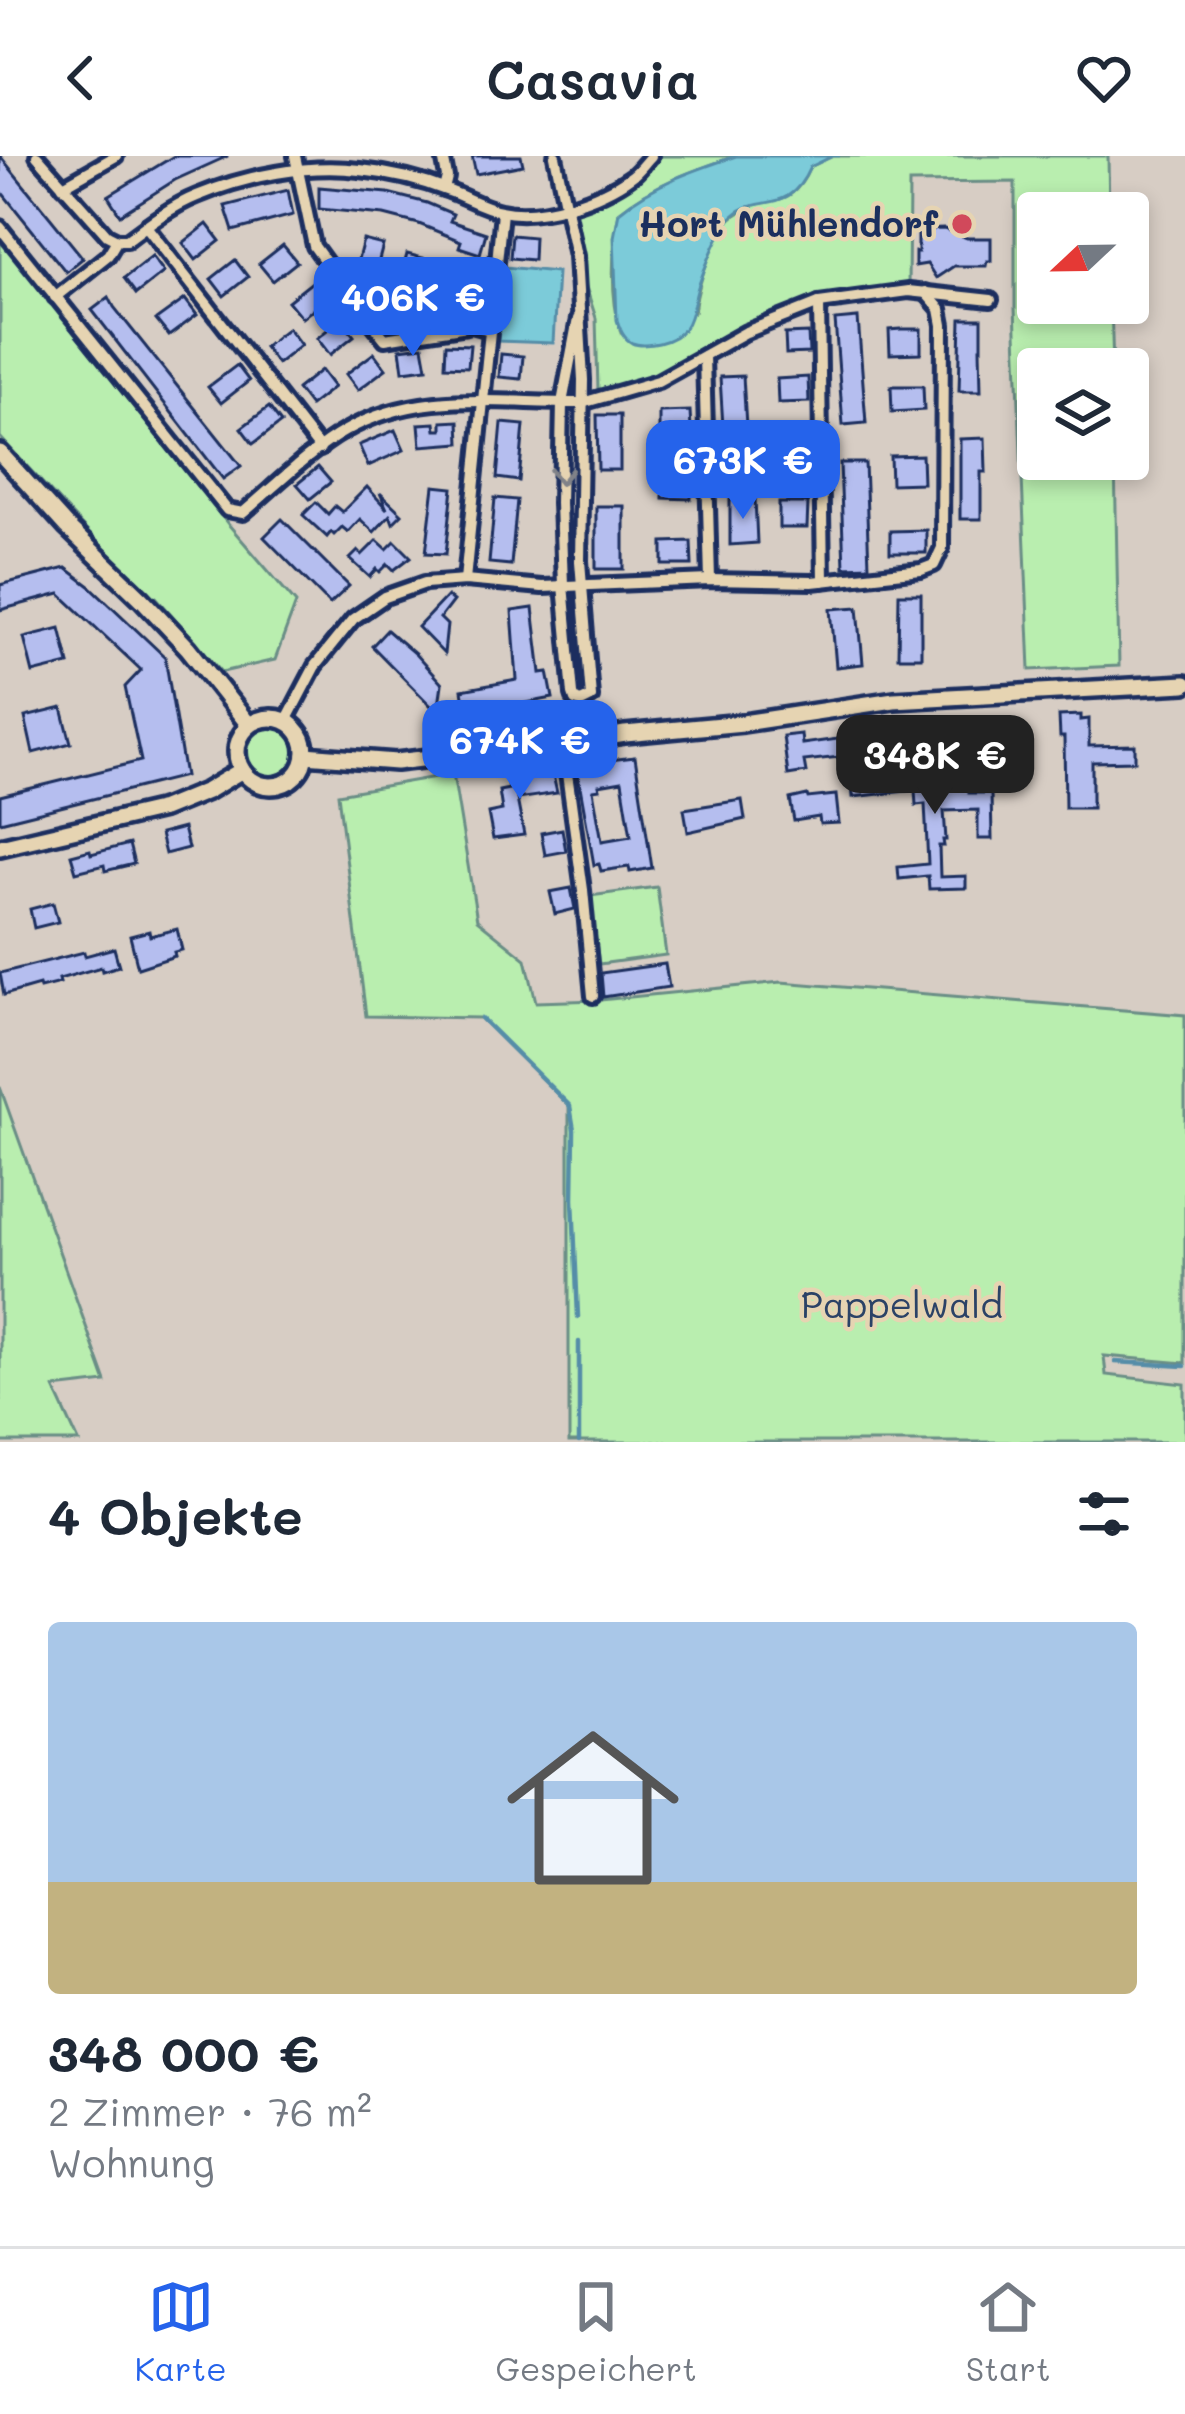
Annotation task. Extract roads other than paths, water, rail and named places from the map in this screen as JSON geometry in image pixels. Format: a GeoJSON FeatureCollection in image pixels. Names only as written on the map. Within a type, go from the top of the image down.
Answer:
{"type":"FeatureCollection","features":[{"type":"Feature","properties":{"kind":"main road"},"geometry":{"type":"LineString","coordinates":[[0,453],[172,631],[249,725]]}},
{"type":"Feature","properties":{"kind":"main road"},"geometry":{"type":"LineString","coordinates":[[304,755],[396,762],[506,749],[525,751],[562,739],[743,724],[894,700],[1185,683]]}},
{"type":"Feature","properties":{"kind":"main road"},"geometry":{"type":"LineString","coordinates":[[260,719],[286,721],[301,736],[304,755],[295,776],[282,784],[260,784],[242,770],[238,741],[260,719]]}},
{"type":"Feature","properties":{"kind":"main road"},"geometry":{"type":"LineString","coordinates":[[0,847],[163,809],[242,770]]}},
{"type":"Feature","properties":{"kind":"street"},"geometry":{"type":"LineString","coordinates":[[37,156],[107,235],[117,240],[127,240],[195,196],[255,177],[298,170],[401,176],[502,212],[567,207],[633,175],[651,156]]}},
{"type":"Feature","properties":{"kind":"street"},"geometry":{"type":"LineString","coordinates":[[63,186],[116,156]]}},
{"type":"Feature","properties":{"kind":"street"},"geometry":{"type":"LineString","coordinates":[[295,156],[314,246],[385,339],[470,325]]}},
{"type":"Feature","properties":{"kind":"street"},"geometry":{"type":"LineString","coordinates":[[443,156],[444,189]]}},
{"type":"Feature","properties":{"kind":"street"},"geometry":{"type":"LineString","coordinates":[[555,156],[576,256],[584,380],[580,585],[591,692],[590,700],[581,702],[573,694],[562,585],[562,403],[578,319]]}},
{"type":"Feature","properties":{"kind":"street"},"geometry":{"type":"LineString","coordinates":[[465,580],[502,212]]}},
{"type":"Feature","properties":{"kind":"street"},"geometry":{"type":"LineString","coordinates":[[146,226],[320,449]]}},
{"type":"Feature","properties":{"kind":"street"},"geometry":{"type":"LineString","coordinates":[[0,227],[227,510],[243,513],[341,433],[398,408],[428,402],[582,403],[658,381],[746,332],[819,303],[925,292],[991,300]]}},
{"type":"Feature","properties":{"kind":"street"},"geometry":{"type":"LineString","coordinates":[[56,297],[108,255],[117,240]]}},
{"type":"Feature","properties":{"kind":"street"},"geometry":{"type":"LineString","coordinates":[[346,290],[490,330]]}},
{"type":"Feature","properties":{"kind":"street"},"geometry":{"type":"LineString","coordinates":[[286,721],[315,666],[353,619],[385,597],[444,580],[542,587],[823,581],[920,571],[934,565],[942,548],[943,325],[940,309],[925,292]]}},
{"type":"Feature","properties":{"kind":"street"},"geometry":{"type":"LineString","coordinates":[[819,303],[823,581]]}},
{"type":"Feature","properties":{"kind":"street"},"geometry":{"type":"LineString","coordinates":[[704,356],[710,580]]}},
{"type":"Feature","properties":{"kind":"street"},"geometry":{"type":"LineString","coordinates":[[562,739],[593,996]]}},
{"type":"Feature","properties":{"kind":"water"},"geometry":{"type":"Polygon","coordinates":[[[736,156],[833,156],[810,167],[791,193],[739,211],[729,220],[704,271],[688,322],[678,335],[656,344],[632,343],[617,320],[614,237],[619,212],[689,172],[736,156]]]}},
{"type":"Feature","properties":{"kind":"water"},"geometry":{"type":"Polygon","coordinates":[[[505,267],[557,272],[553,343],[498,341],[505,267]]]}},
{"type":"Feature","properties":{"kind":"waterway"},"geometry":{"type":"LineString","coordinates":[[481,1018],[570,1106],[578,1317]]}},
{"type":"Feature","properties":{"kind":"waterway"},"geometry":{"type":"LineString","coordinates":[[579,1342],[579,1442]]}},
{"type":"Feature","properties":{"kind":"waterway"},"geometry":{"type":"LineString","coordinates":[[1115,1362],[1185,1366]]}},
{"type":"Feature","properties":{"kind":"place","name":"Hort Mühlendorf"},"geometry":{"type":"Point","coordinates":[962,224]}},
{"type":"Feature","properties":{"kind":"park label","name":"Pappelwald"},"geometry":{"type":"Point","coordinates":[902,1305]}}]}
